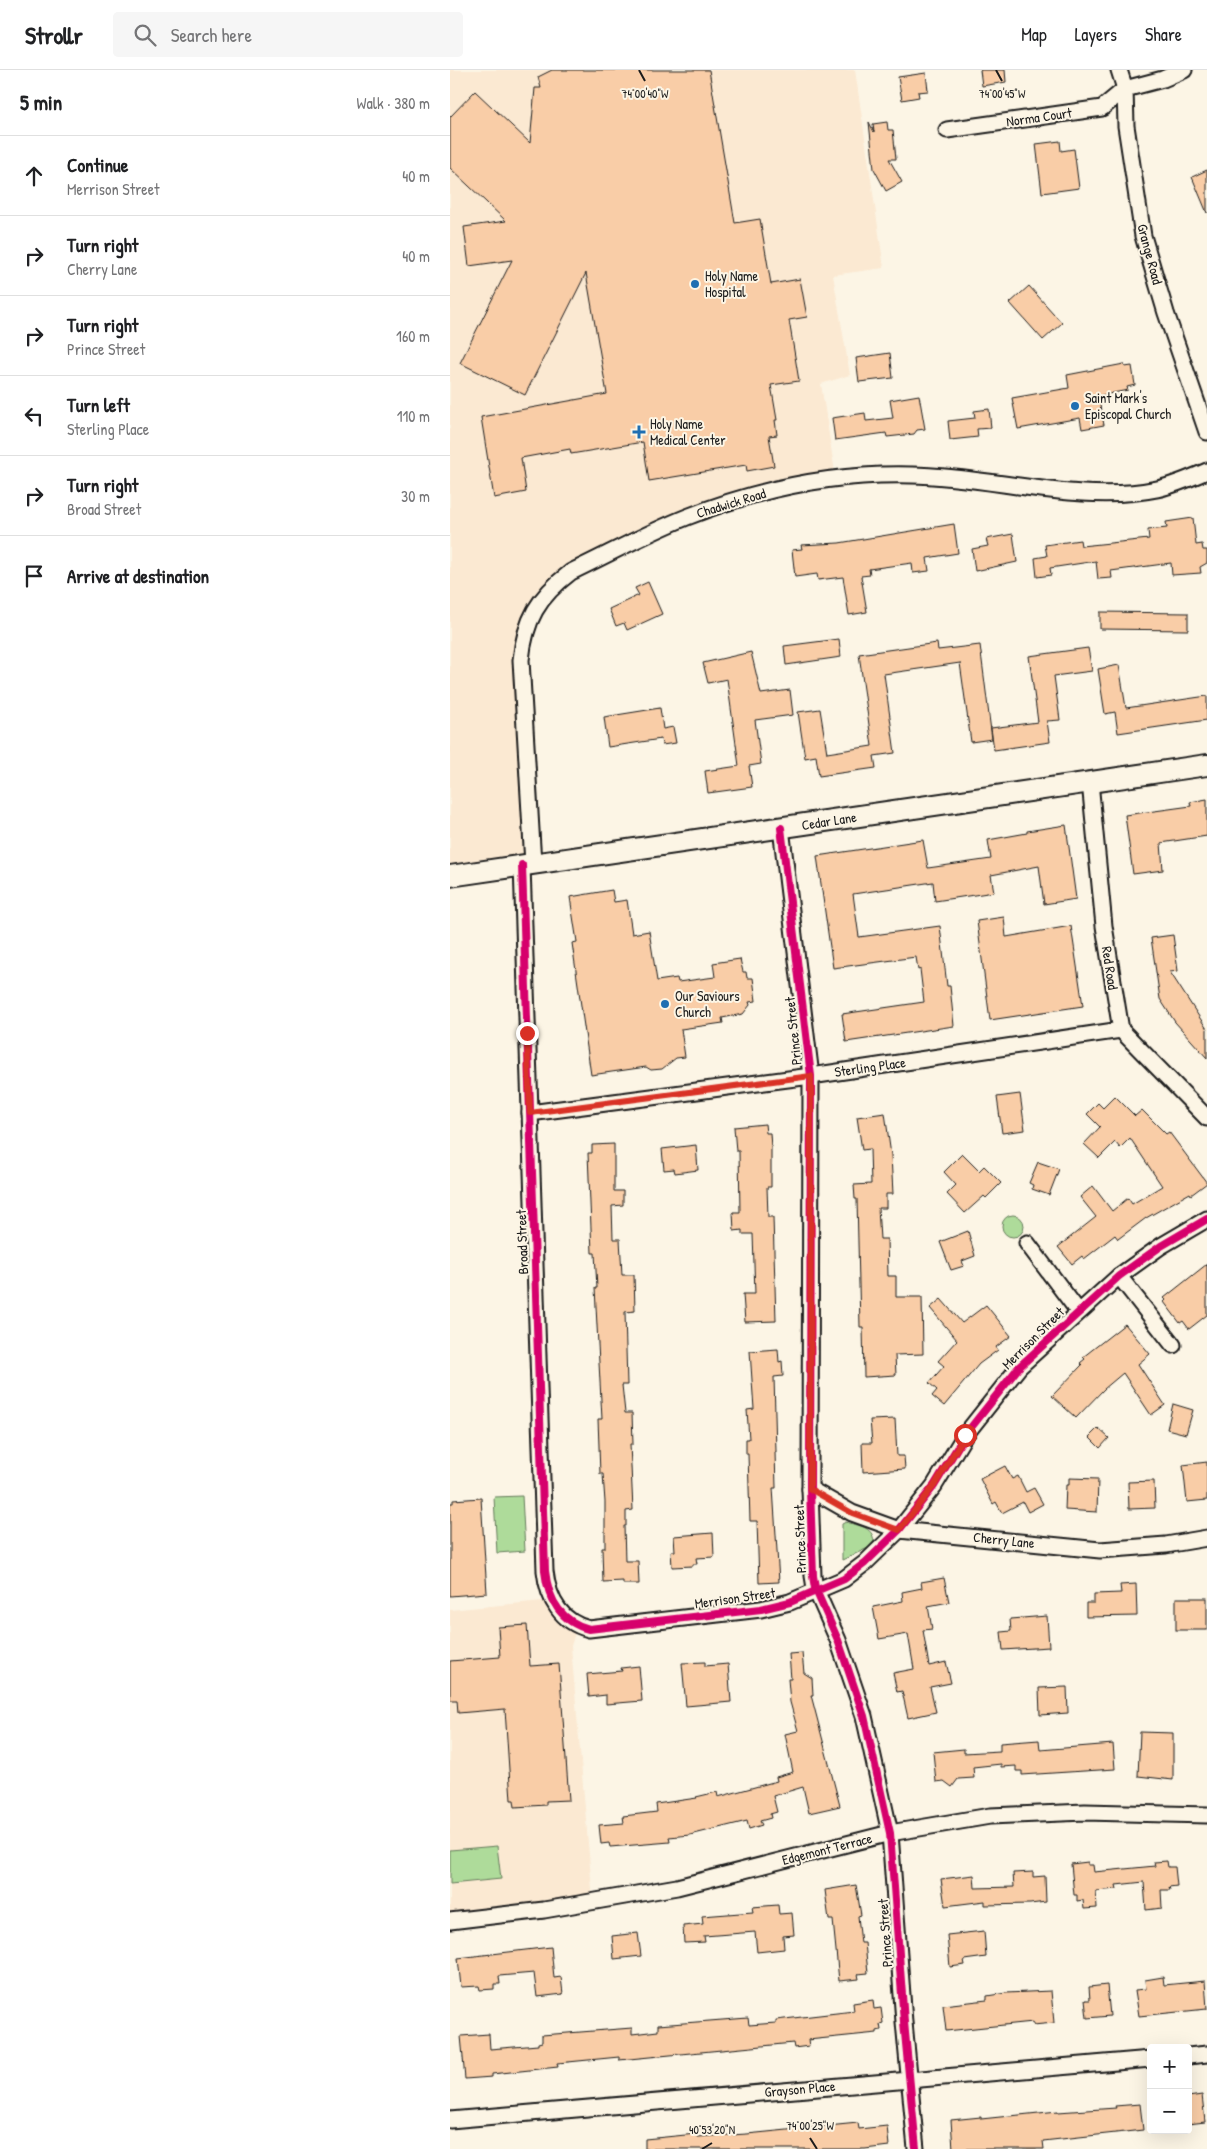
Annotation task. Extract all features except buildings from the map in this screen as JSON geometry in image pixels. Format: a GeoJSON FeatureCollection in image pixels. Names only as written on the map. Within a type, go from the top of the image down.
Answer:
{"type":"FeatureCollection","features":[{"type":"Feature","properties":{"kind":"main road","name":"Cedar Lane"},"geometry":{"type":"LineString","coordinates":[[450,876],[1207,764]]}},
{"type":"Feature","properties":{"kind":"street","name":"Grange Road"},"geometry":{"type":"LineString","coordinates":[[1119,70],[1125,89],[1126,126],[1143,236],[1166,313],[1207,432]]}},
{"type":"Feature","properties":{"kind":"street"},"geometry":{"type":"LineString","coordinates":[[1125,89],[1163,79],[1184,70]]}},
{"type":"Feature","properties":{"kind":"street","name":"Norma Court"},"geometry":{"type":"LineString","coordinates":[[947,130],[1102,108],[1125,89]]}},
{"type":"Feature","properties":{"kind":"street","name":"Chadwick Road"},"geometry":{"type":"LineString","coordinates":[[528,864],[521,660],[523,638],[530,618],[542,598],[570,572],[685,518],[718,505],[768,491],[819,481],[870,476],[912,475],[963,477],[1062,491],[1128,492],[1156,489],[1183,482],[1207,471]]}},
{"type":"Feature","properties":{"kind":"street","name":"Red Road"},"geometry":{"type":"LineString","coordinates":[[1090,782],[1104,926],[1121,1030]]}},
{"type":"Feature","properties":{"kind":"street","name":"Prince Street"},"geometry":{"type":"LineString","coordinates":[[781,828],[811,1076],[810,1489],[813,1576],[816,1590],[838,1640],[864,1716],[890,1833],[916,2149]]}},
{"type":"Feature","properties":{"kind":"street","name":"Broad Street"},"geometry":{"type":"LineString","coordinates":[[528,864],[530,1113],[545,1571],[546,1585],[552,1600],[564,1617]]}},
{"type":"Feature","properties":{"kind":"street"},"geometry":{"type":"LineString","coordinates":[[1121,1030],[1207,1118]]}},
{"type":"Feature","properties":{"kind":"street","name":"Sterling Place"},"geometry":{"type":"LineString","coordinates":[[530,1113],[811,1076],[1121,1030]]}},
{"type":"Feature","properties":{"kind":"street","name":"Merrison Street"},"geometry":{"type":"LineString","coordinates":[[564,1617],[577,1626],[589,1629],[761,1609],[790,1602],[844,1580],[865,1563],[899,1530],[934,1486],[965,1435],[1019,1367],[1118,1276],[1160,1246],[1207,1219]]}},
{"type":"Feature","properties":{"kind":"street"},"geometry":{"type":"LineString","coordinates":[[1027,1243],[1078,1311]]}},
{"type":"Feature","properties":{"kind":"street"},"geometry":{"type":"LineString","coordinates":[[1118,1276],[1173,1345]]}},
{"type":"Feature","properties":{"kind":"street","name":"Cherry Lane"},"geometry":{"type":"LineString","coordinates":[[810,1489],[852,1513],[899,1530],[1100,1550],[1207,1538]]}},
{"type":"Feature","properties":{"kind":"street","name":"Edgemont Terrace"},"geometry":{"type":"LineString","coordinates":[[450,1921],[544,1910],[677,1886],[890,1833],[990,1816],[1085,1812],[1207,1815]]}},
{"type":"Feature","properties":{"kind":"street"},"geometry":{"type":"LineString","coordinates":[[1192,2056],[1207,2054]]}},
{"type":"Feature","properties":{"kind":"street","name":"Grayson Place"},"geometry":{"type":"LineString","coordinates":[[450,2120],[1147,2059]]}},
{"type":"Feature","properties":{"kind":"shaded area","name":"Holy Name Medical Center"},"geometry":{"type":"Polygon","coordinates":[[[450,70],[855,70],[884,268],[833,275],[850,375],[821,384],[836,479],[768,491],[571,572],[523,638],[533,864],[450,876],[450,70]]]}},
{"type":"Feature","properties":{"kind":"shaded area"},"geometry":{"type":"Polygon","coordinates":[[[552,1600],[577,1626],[571,1646],[593,1901],[450,1921],[450,1610],[552,1600]]]}},
{"type":"Feature","properties":{"kind":"green space"},"geometry":{"type":"Polygon","coordinates":[[[1013,1215],[1021,1218],[1024,1226],[1021,1234],[1013,1237],[1005,1234],[1002,1226],[1005,1218],[1013,1215]]]}},
{"type":"Feature","properties":{"kind":"green space"},"geometry":{"type":"Polygon","coordinates":[[[522,1496],[525,1551],[497,1553],[494,1497],[522,1496]]]}},
{"type":"Feature","properties":{"kind":"green space"},"geometry":{"type":"Polygon","coordinates":[[[846,1522],[868,1529],[874,1541],[868,1548],[842,1560],[842,1524],[846,1522]]]}},
{"type":"Feature","properties":{"kind":"green space"},"geometry":{"type":"Polygon","coordinates":[[[497,1846],[501,1879],[450,1884],[450,1850],[497,1846]]]}},
{"type":"Feature","properties":{"kind":"cycle path"},"geometry":{"type":"LineString","coordinates":[[781,828],[811,1076],[810,1489],[813,1576],[815,1588],[838,1640],[864,1716],[890,1833],[904,2022],[916,2149]]}},
{"type":"Feature","properties":{"kind":"cycle path"},"geometry":{"type":"LineString","coordinates":[[522,865],[545,1571],[553,1600],[564,1615],[579,1626],[589,1629],[761,1609],[790,1602],[844,1579],[865,1563],[899,1530],[934,1486],[965,1435],[1019,1367],[1119,1276],[1161,1246],[1207,1219]]}},
{"type":"Feature","properties":{"kind":"place","name":"Holy Name Hospital"},"geometry":{"type":"Point","coordinates":[695,284]}},
{"type":"Feature","properties":{"kind":"place","name":"Saint Mark's Episcopal Church"},"geometry":{"type":"Point","coordinates":[1075,406]}},
{"type":"Feature","properties":{"kind":"place","name":"Holy Name Medical Center"},"geometry":{"type":"Point","coordinates":[639,432]}},
{"type":"Feature","properties":{"kind":"place","name":"Our Saviours Church"},"geometry":{"type":"Point","coordinates":[665,1004]}},
{"type":"Feature","properties":{"kind":"route"},"geometry":{"type":"LineString","coordinates":[[527,1033],[530,1113],[811,1076],[810,1489],[852,1513],[899,1530],[934,1486],[965,1435]]}}]}
